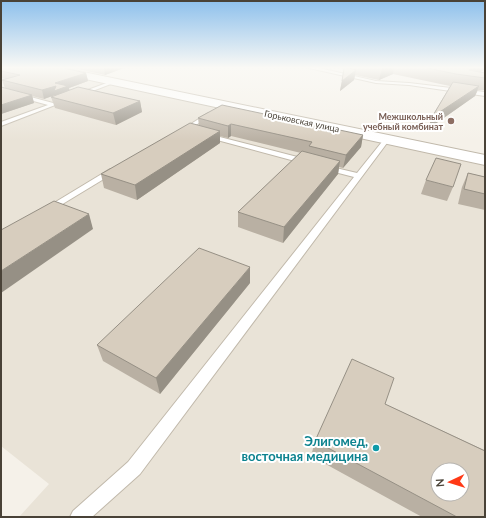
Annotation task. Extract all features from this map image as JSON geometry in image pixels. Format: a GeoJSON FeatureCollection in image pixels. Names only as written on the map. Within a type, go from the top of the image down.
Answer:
{"type":"FeatureCollection","features":[{"type":"Feature","properties":{"kind":"street","name":"Горьковская улица"},"geometry":{"type":"LineString","coordinates":[[163,92],[485,160]]}},
{"type":"Feature","properties":{"kind":"lane"},"geometry":{"type":"LineString","coordinates":[[9,92],[52,104]]}},
{"type":"Feature","properties":{"kind":"lane"},"geometry":{"type":"LineString","coordinates":[[1,124],[85,92]]}},
{"type":"Feature","properties":{"kind":"lane"},"geometry":{"type":"LineString","coordinates":[[471,92],[485,94]]}},
{"type":"Feature","properties":{"kind":"lane"},"geometry":{"type":"LineString","coordinates":[[184,132],[225,105]]}},
{"type":"Feature","properties":{"kind":"lane"},"geometry":{"type":"LineString","coordinates":[[199,134],[313,164]]}},
{"type":"Feature","properties":{"kind":"lane"},"geometry":{"type":"LineString","coordinates":[[78,517],[134,468],[387,139]]}},
{"type":"Feature","properties":{"kind":"lane"},"geometry":{"type":"LineString","coordinates":[[42,213],[123,166]]}},
{"type":"Feature","properties":{"kind":"lane"},"geometry":{"type":"LineString","coordinates":[[321,166],[359,176]]}},
{"type":"Feature","properties":{"kind":"shaded area"},"geometry":{"type":"Polygon","coordinates":[[[1,92],[163,92],[485,160],[485,517],[19,517],[49,484],[1,446],[1,92]]]}},
{"type":"Feature","properties":{"kind":"building"},"geometry":{"type":"Polygon","coordinates":[[[1,92],[21,92],[32,95],[1,105],[1,92]]]}},
{"type":"Feature","properties":{"kind":"building"},"geometry":{"type":"Polygon","coordinates":[[[64,92],[101,92],[140,101],[113,113],[51,97],[64,92]]]}},
{"type":"Feature","properties":{"kind":"building"},"geometry":{"type":"Polygon","coordinates":[[[447,92],[470,92],[432,117],[447,92]]]}},
{"type":"Feature","properties":{"kind":"building"},"geometry":{"type":"Polygon","coordinates":[[[222,105],[363,135],[346,155],[309,146],[312,142],[231,124],[228,126],[198,118],[222,105]]]}},
{"type":"Feature","properties":{"kind":"building"},"geometry":{"type":"Polygon","coordinates":[[[190,123],[220,131],[135,185],[101,174],[190,123]]]}},
{"type":"Feature","properties":{"kind":"building"},"geometry":{"type":"Polygon","coordinates":[[[302,151],[340,161],[284,227],[238,212],[302,151]]]}},
{"type":"Feature","properties":{"kind":"building"},"geometry":{"type":"Polygon","coordinates":[[[436,158],[461,164],[453,187],[426,180],[436,158]]]}},
{"type":"Feature","properties":{"kind":"building"},"geometry":{"type":"Polygon","coordinates":[[[468,173],[485,177],[485,194],[464,189],[468,173]]]}},
{"type":"Feature","properties":{"kind":"building"},"geometry":{"type":"Polygon","coordinates":[[[54,201],[89,214],[1,271],[1,230],[54,201]]]}},
{"type":"Feature","properties":{"kind":"building"},"geometry":{"type":"Polygon","coordinates":[[[199,248],[250,267],[156,378],[97,345],[199,248]]]}},
{"type":"Feature","properties":{"kind":"building","name":"Элигомед, восточная медицина"},"geometry":{"type":"Polygon","coordinates":[[[352,359],[394,378],[385,404],[485,451],[485,517],[457,517],[315,441],[352,359]]]}},
{"type":"Feature","properties":{"kind":"place","name":"Межшкольный учебный комбинат"},"geometry":{"type":"Point","coordinates":[451,121]}},
{"type":"Feature","properties":{"kind":"place","name":"Элигомед, восточная медицина"},"geometry":{"type":"Point","coordinates":[376,448]}}]}
